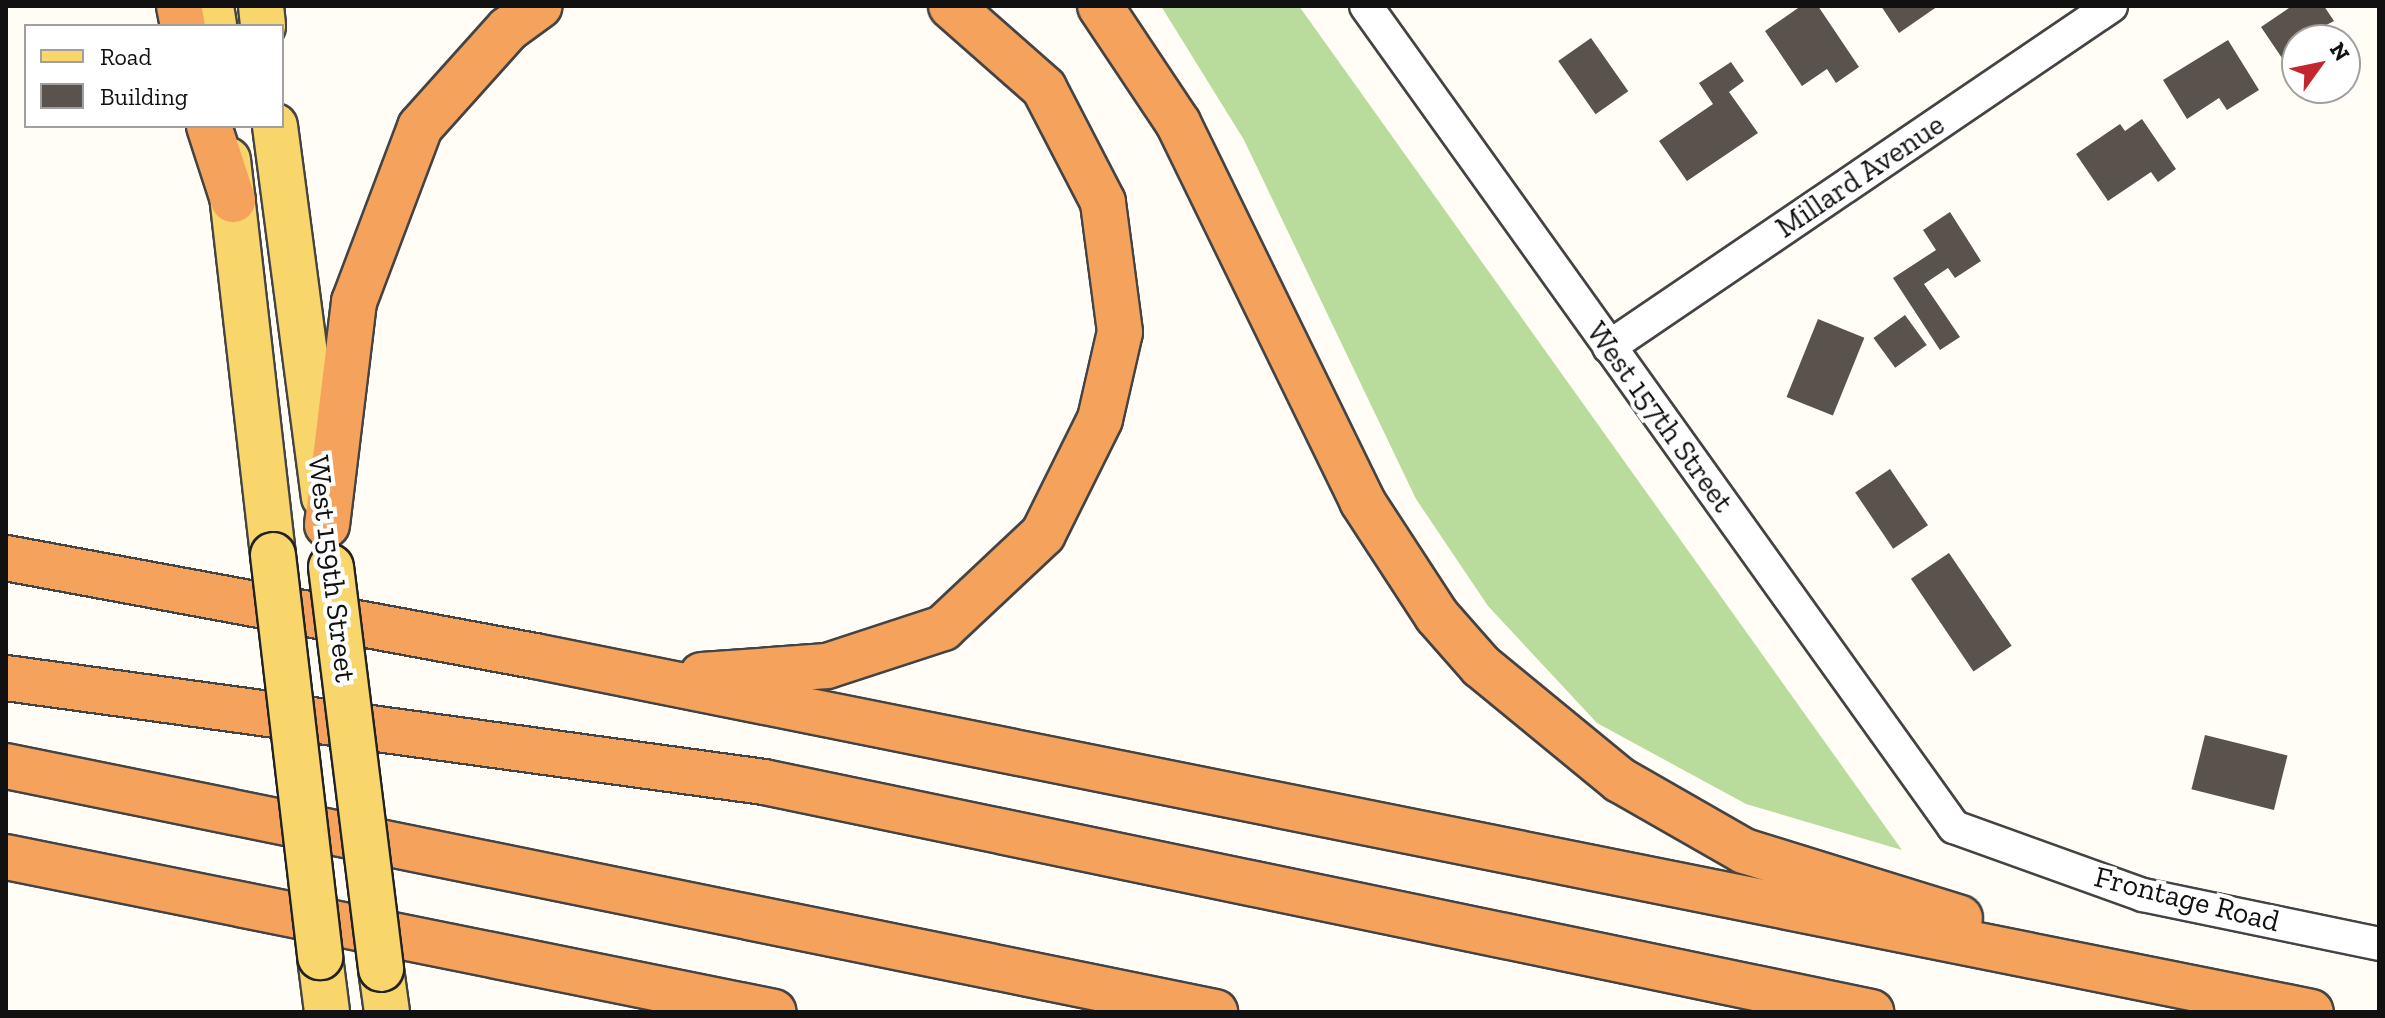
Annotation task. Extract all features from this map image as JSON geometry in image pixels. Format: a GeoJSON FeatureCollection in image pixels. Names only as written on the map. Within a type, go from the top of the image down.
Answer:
{"type":"FeatureCollection","features":[{"type":"Feature","properties":{"kind":"highway"},"geometry":{"type":"LineString","coordinates":[[329,546],[354,302],[420,127],[508,29],[540,6]]}},
{"type":"Feature","properties":{"kind":"highway"},"geometry":{"type":"LineString","coordinates":[[645,678],[827,666],[943,628],[1043,534],[1100,419],[1120,332],[1103,202],[1044,88],[951,6]]}},
{"type":"Feature","properties":{"kind":"highway"},"geometry":{"type":"LineString","coordinates":[[1100,6],[1178,123],[1362,501],[1437,616],[1481,666],[1620,780],[1744,851],[1943,910],[2054,958]]}},
{"type":"Feature","properties":{"kind":"highway"},"geometry":{"type":"LineString","coordinates":[[210,128],[233,200]]}},
{"type":"Feature","properties":{"kind":"highway"},"geometry":{"type":"LineString","coordinates":[[6,543],[74,569]]}},
{"type":"Feature","properties":{"kind":"highway"},"geometry":{"type":"LineString","coordinates":[[6,558],[645,678],[2054,958],[2311,1012]]}},
{"type":"Feature","properties":{"kind":"highway"},"geometry":{"type":"LineString","coordinates":[[6,678],[764,782],[1871,1012]]}},
{"type":"Feature","properties":{"kind":"highway"},"geometry":{"type":"LineString","coordinates":[[6,766],[1215,1012]]}},
{"type":"Feature","properties":{"kind":"highway"},"geometry":{"type":"LineString","coordinates":[[6,857],[137,886],[774,1012]]}},
{"type":"Feature","properties":{"kind":"highway"},"geometry":{"type":"LineString","coordinates":[[6,871],[137,886]]}},
{"type":"Feature","properties":{"kind":"highway"},"geometry":{"type":"LineString","coordinates":[[651,988],[713,1012]]}},
{"type":"Feature","properties":{"kind":"main road","name":"West 159th Street"},"geometry":{"type":"LineString","coordinates":[[225,128],[327,1012]]}},
{"type":"Feature","properties":{"kind":"main road","name":"West 159th Street"},"geometry":{"type":"LineString","coordinates":[[275,128],[387,1012]]}},
{"type":"Feature","properties":{"kind":"street","name":"West 157th Street"},"geometry":{"type":"LineString","coordinates":[[1366,6],[1954,827]]}},
{"type":"Feature","properties":{"kind":"street","name":"Millard Avenue"},"geometry":{"type":"LineString","coordinates":[[1609,347],[2111,6]]}},
{"type":"Feature","properties":{"kind":"street","name":"Frontage Road"},"geometry":{"type":"LineString","coordinates":[[1954,827],[2143,895],[2379,944]]}},
{"type":"Feature","properties":{"kind":"green space"},"geometry":{"type":"Polygon","coordinates":[[[1161,6],[1299,6],[1902,850],[1746,804],[1597,723],[1488,606],[1416,499],[1244,140],[1161,6]]]}},
{"type":"Feature","properties":{"kind":"building"},"geometry":{"type":"Polygon","coordinates":[[[1801,6],[1818,6],[1859,67],[1836,83],[1827,69],[1802,86],[1765,31],[1801,6]]]}},
{"type":"Feature","properties":{"kind":"building"},"geometry":{"type":"Polygon","coordinates":[[[1881,6],[1938,6],[1899,33],[1881,6]]]}},
{"type":"Feature","properties":{"kind":"building"},"geometry":{"type":"Polygon","coordinates":[[[2292,6],[2324,6],[2334,21],[2328,24],[2281,24],[2281,57],[2261,27],[2292,6]]]}},
{"type":"Feature","properties":{"kind":"building"},"geometry":{"type":"Polygon","coordinates":[[[1591,38],[1628,91],[1596,114],[1558,61],[1591,38]]]}},
{"type":"Feature","properties":{"kind":"building"},"geometry":{"type":"Polygon","coordinates":[[[2228,40],[2259,90],[2227,110],[2219,98],[2187,119],[2163,80],[2228,40]]]}},
{"type":"Feature","properties":{"kind":"building"},"geometry":{"type":"Polygon","coordinates":[[[1731,62],[1744,81],[1729,92],[1758,133],[1687,181],[1659,141],[1713,104],[1699,83],[1731,62]]]}},
{"type":"Feature","properties":{"kind":"building"},"geometry":{"type":"Polygon","coordinates":[[[2142,119],[2176,169],[2158,182],[2151,172],[2108,201],[2076,154],[2120,124],[2125,131],[2142,119]]]}},
{"type":"Feature","properties":{"kind":"building"},"geometry":{"type":"Polygon","coordinates":[[[1950,212],[1981,261],[1955,278],[1948,268],[1924,284],[1960,337],[1940,350],[1893,278],[1936,250],[1923,230],[1950,212]]]}},
{"type":"Feature","properties":{"kind":"building"},"geometry":{"type":"Polygon","coordinates":[[[1905,315],[1927,345],[1895,368],[1873,338],[1905,315]]]}},
{"type":"Feature","properties":{"kind":"building"},"geometry":{"type":"Polygon","coordinates":[[[1818,319],[1864,338],[1833,416],[1787,397],[1818,319]]]}},
{"type":"Feature","properties":{"kind":"building"},"geometry":{"type":"Polygon","coordinates":[[[1890,469],[1928,525],[1893,549],[1855,492],[1890,469]]]}},
{"type":"Feature","properties":{"kind":"building"},"geometry":{"type":"Polygon","coordinates":[[[1949,553],[2012,646],[1973,672],[1911,579],[1949,553]]]}},
{"type":"Feature","properties":{"kind":"building"},"geometry":{"type":"Polygon","coordinates":[[[2205,735],[2287,756],[2274,810],[2191,789],[2205,735]]]}}]}
